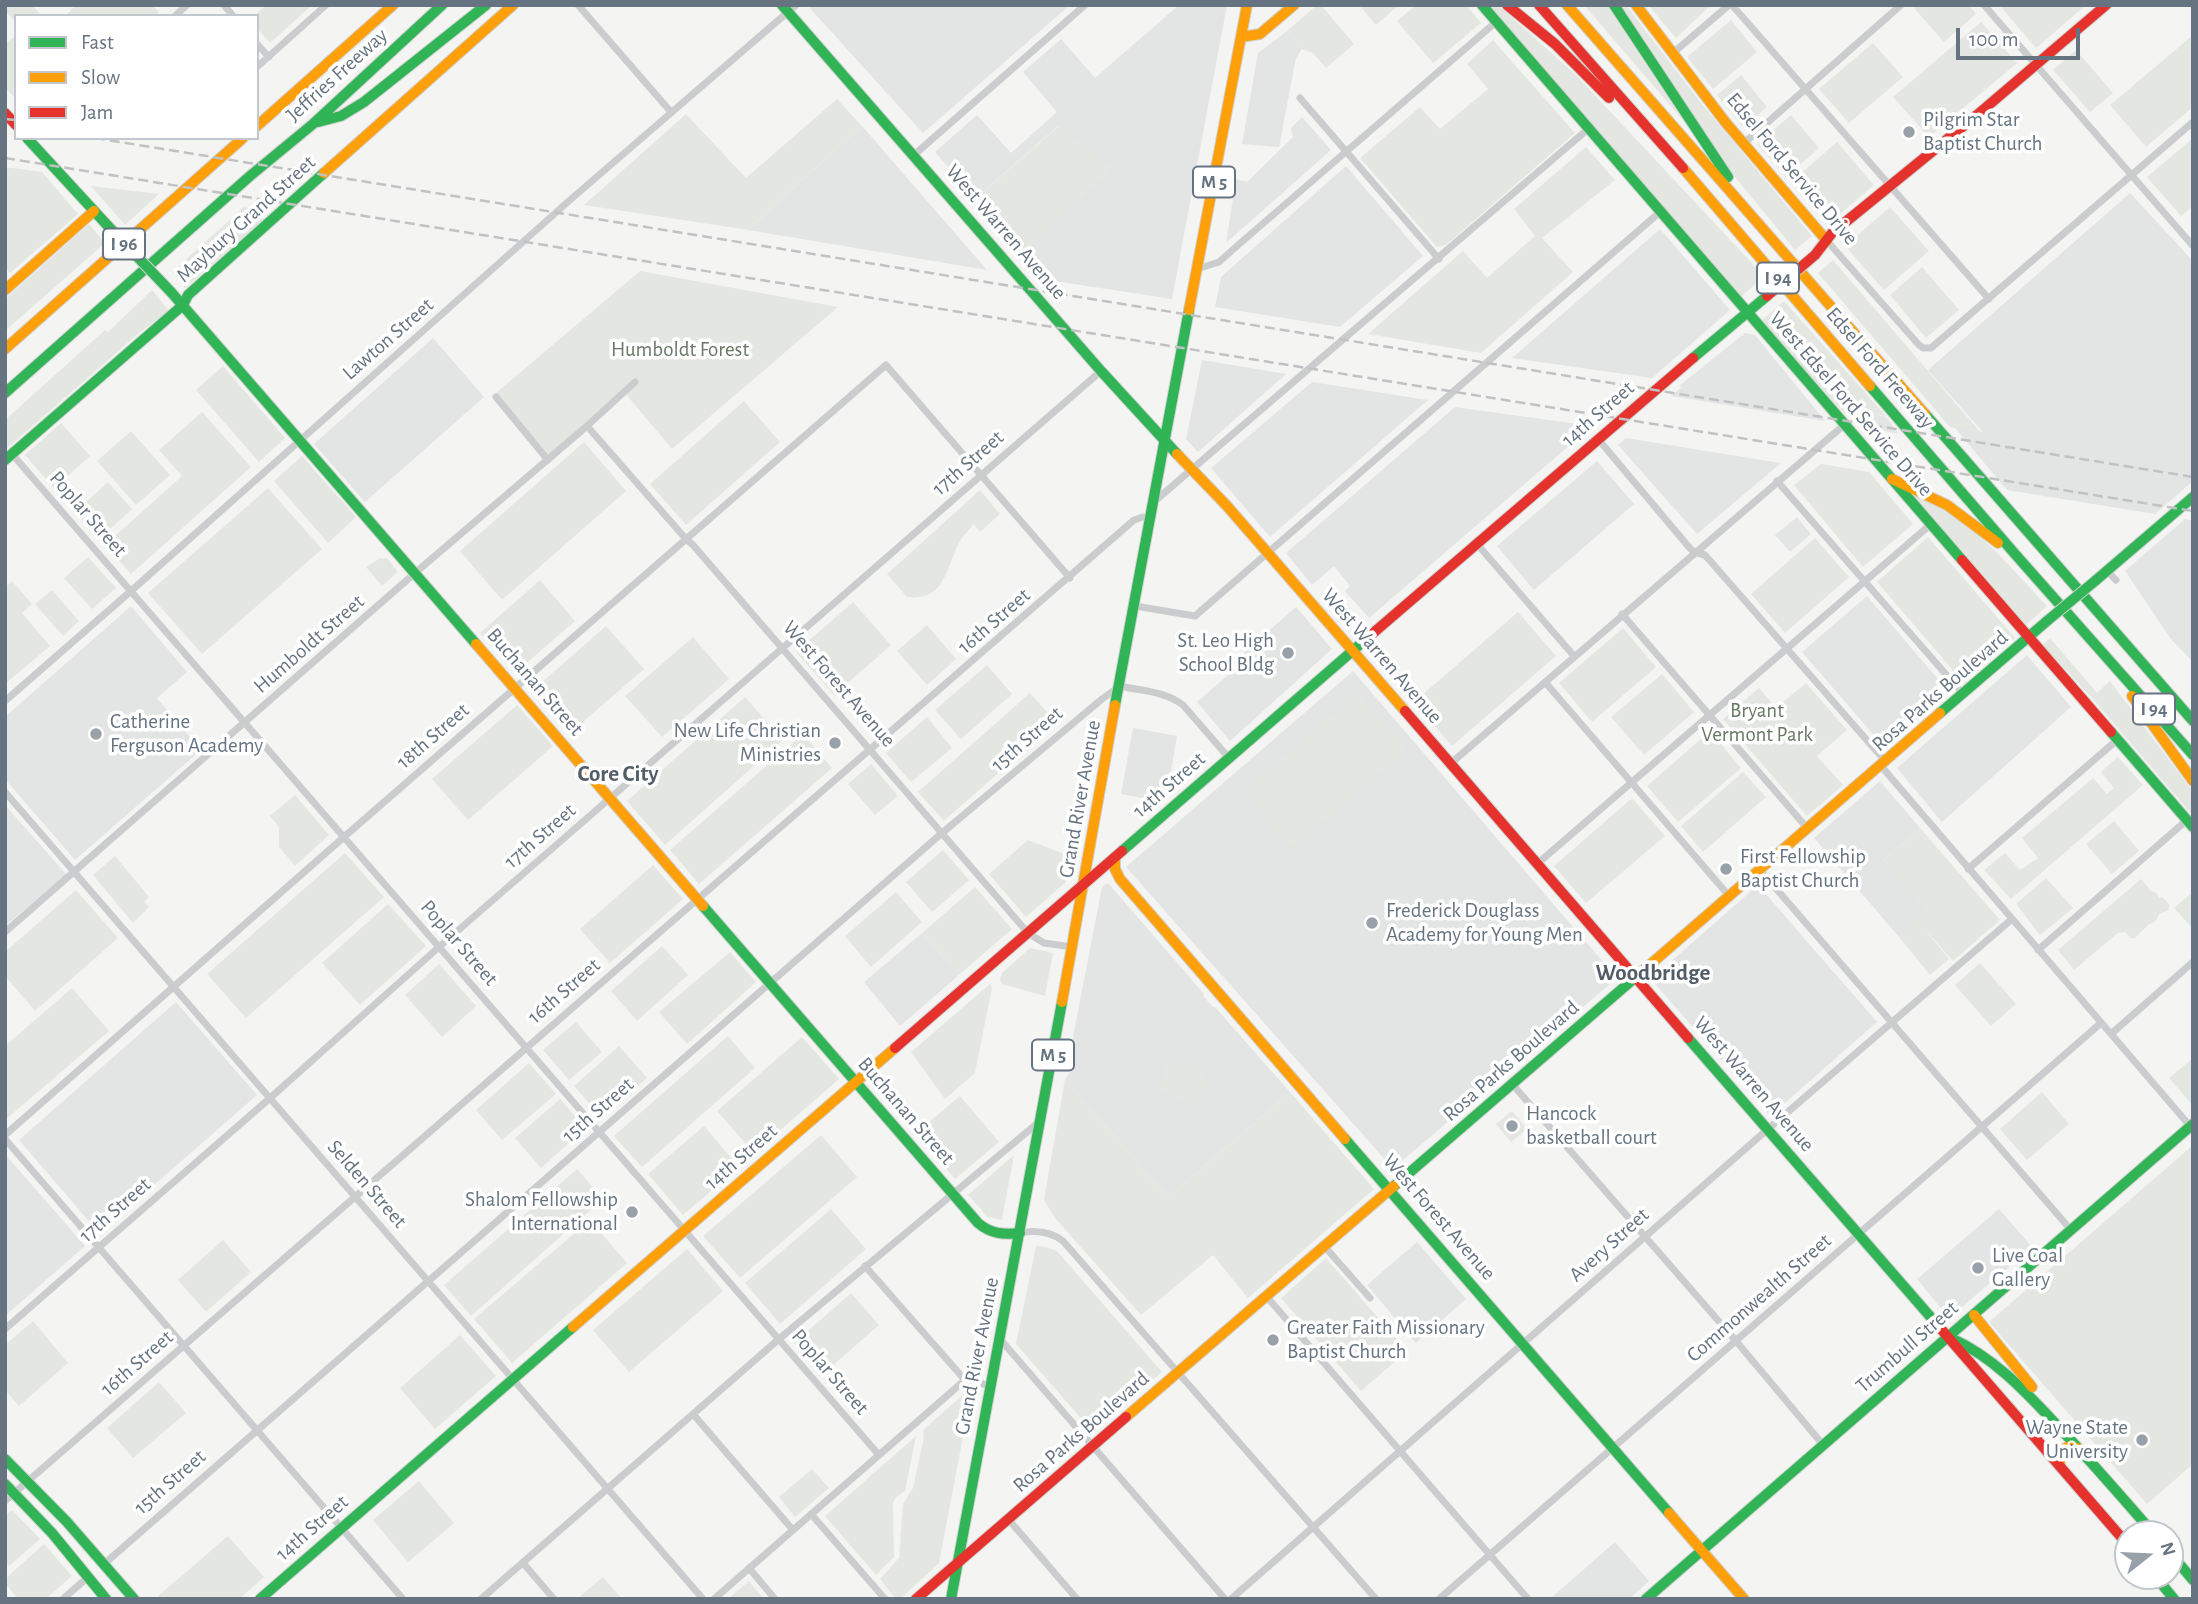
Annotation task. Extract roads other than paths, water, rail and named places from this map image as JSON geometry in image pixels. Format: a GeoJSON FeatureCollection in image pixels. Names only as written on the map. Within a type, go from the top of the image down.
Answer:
{"type":"FeatureCollection","features":[{"type":"Feature","properties":{"kind":"main road"},"geometry":{"type":"LineString","coordinates":[[343,50],[379,5]]}},
{"type":"Feature","properties":{"kind":"main road","name":"Jeffries Freeway"},"geometry":{"type":"LineString","coordinates":[[259,124],[393,5]]}},
{"type":"Feature","properties":{"kind":"main road","name":"Jeffries Freeway"},"geometry":{"type":"LineString","coordinates":[[5,393],[250,176],[313,124],[442,5]]}},
{"type":"Feature","properties":{"kind":"main road"},"geometry":{"type":"LineString","coordinates":[[313,124],[341,116],[363,102],[486,5]]}},
{"type":"Feature","properties":{"kind":"main road","name":"Maybury Grand Street"},"geometry":{"type":"LineString","coordinates":[[9,457],[183,305],[188,295],[513,5]]}},
{"type":"Feature","properties":{"kind":"main road","name":"Grand River Avenue"},"geometry":{"type":"LineString","coordinates":[[951,1599],[1098,813],[1108,740],[1247,5]]}},
{"type":"Feature","properties":{"kind":"main road"},"geometry":{"type":"LineString","coordinates":[[1241,37],[1260,34],[1294,5]]}},
{"type":"Feature","properties":{"kind":"main road","name":"West Edsel Ford Service Drive"},"geometry":{"type":"LineString","coordinates":[[1482,5],[2190,824]]}},
{"type":"Feature","properties":{"kind":"main road"},"geometry":{"type":"LineString","coordinates":[[1507,5],[1577,65],[1662,158],[1694,181]]}},
{"type":"Feature","properties":{"kind":"main road","name":"Edsel Ford Freeway"},"geometry":{"type":"LineString","coordinates":[[1539,5],[2015,554],[2193,754]]}},
{"type":"Feature","properties":{"kind":"main road","name":"Edsel Ford Freeway"},"geometry":{"type":"LineString","coordinates":[[1567,5],[2193,721]]}},
{"type":"Feature","properties":{"kind":"main road"},"geometry":{"type":"LineString","coordinates":[[1614,5],[1758,222]]}},
{"type":"Feature","properties":{"kind":"main road","name":"Edsel Ford Service Drive"},"geometry":{"type":"LineString","coordinates":[[1636,5],[1743,144],[1827,241]]}},
{"type":"Feature","properties":{"kind":"main road","name":"14th Street"},"geometry":{"type":"LineString","coordinates":[[260,1599],[1598,439],[1815,255],[1832,233],[2106,5]]}},
{"type":"Feature","properties":{"kind":"main road","name":"West Warren Avenue"},"geometry":{"type":"LineString","coordinates":[[788,8],[1101,371],[1267,553],[2114,1529]]}},
{"type":"Feature","properties":{"kind":"main road","name":"Buchanan Street"},"geometry":{"type":"LineString","coordinates":[[29,140],[183,305],[986,1230],[1002,1235],[1020,1233]]}},
{"type":"Feature","properties":{"kind":"main road","name":"I 96"},"geometry":{"type":"LineString","coordinates":[[5,349],[241,140]]}},
{"type":"Feature","properties":{"kind":"main road"},"geometry":{"type":"LineString","coordinates":[[5,290],[94,211]]}},
{"type":"Feature","properties":{"kind":"main road"},"geometry":{"type":"LineString","coordinates":[[1892,479],[1947,505],[2015,554]]}},
{"type":"Feature","properties":{"kind":"main road","name":"Rosa Parks Boulevard"},"geometry":{"type":"LineString","coordinates":[[916,1599],[2193,497]]}},
{"type":"Feature","properties":{"kind":"main road"},"geometry":{"type":"LineString","coordinates":[[2115,664],[2126,688],[2193,781]]}},
{"type":"Feature","properties":{"kind":"main road"},"geometry":{"type":"LineString","coordinates":[[2175,700],[2193,715]]}},
{"type":"Feature","properties":{"kind":"main road","name":"West Forest Avenue"},"geometry":{"type":"LineString","coordinates":[[1115,857],[1115,869],[1120,879],[1744,1599]]}},
{"type":"Feature","properties":{"kind":"main road","name":"Trumbull Street"},"geometry":{"type":"LineString","coordinates":[[1646,1599],[2192,1125]]}},
{"type":"Feature","properties":{"kind":"main road"},"geometry":{"type":"LineString","coordinates":[[1974,1315],[2076,1445],[2064,1449],[2060,1456],[2060,1466]]}},
{"type":"Feature","properties":{"kind":"main road","name":"West Warren Avenue"},"geometry":{"type":"LineString","coordinates":[[1948,1337],[1965,1343],[2008,1375],[2076,1445],[2142,1520]]}},
{"type":"Feature","properties":{"kind":"main road"},"geometry":{"type":"LineString","coordinates":[[5,1459],[134,1599]]}},
{"type":"Feature","properties":{"kind":"main road"},"geometry":{"type":"LineString","coordinates":[[5,1484],[52,1533],[107,1599]]}},
{"type":"Feature","properties":{"kind":"street"},"geometry":{"type":"LineString","coordinates":[[259,65],[326,5]]}},
{"type":"Feature","properties":{"kind":"street"},"geometry":{"type":"LineString","coordinates":[[578,5],[671,112]]}},
{"type":"Feature","properties":{"kind":"street"},"geometry":{"type":"LineString","coordinates":[[914,155],[1085,5]]}},
{"type":"Feature","properties":{"kind":"street"},"geometry":{"type":"LineString","coordinates":[[1673,53],[1731,5],[1989,299],[2193,122]]}},
{"type":"Feature","properties":{"kind":"street"},"geometry":{"type":"LineString","coordinates":[[1743,144],[1901,5]]}},
{"type":"Feature","properties":{"kind":"street"},"geometry":{"type":"LineString","coordinates":[[1984,5],[2193,246]]}},
{"type":"Feature","properties":{"kind":"street","name":"Lawton Street"},"geometry":{"type":"LineString","coordinates":[[5,701],[788,8]]}},
{"type":"Feature","properties":{"kind":"street"},"geometry":{"type":"LineString","coordinates":[[1198,269],[1219,262],[1496,22]]}},
{"type":"Feature","properties":{"kind":"street"},"geometry":{"type":"LineString","coordinates":[[259,46],[269,57]]}},
{"type":"Feature","properties":{"kind":"street"},"geometry":{"type":"LineString","coordinates":[[1300,98],[1438,259]]}},
{"type":"Feature","properties":{"kind":"street"},"geometry":{"type":"LineString","coordinates":[[1154,502],[1588,129]]}},
{"type":"Feature","properties":{"kind":"street"},"geometry":{"type":"LineString","coordinates":[[1135,606],[1195,616],[1660,212]]}},
{"type":"Feature","properties":{"kind":"street","name":"Edsel Ford Service Drive"},"geometry":{"type":"LineString","coordinates":[[1827,241],[1920,345],[1927,349],[1989,299]]}},
{"type":"Feature","properties":{"kind":"street","name":"18th Street"},"geometry":{"type":"LineString","coordinates":[[5,1137],[344,837],[886,365],[982,475]]}},
{"type":"Feature","properties":{"kind":"street","name":"17th Street"},"geometry":{"type":"LineString","coordinates":[[5,1329],[1101,371]]}},
{"type":"Feature","properties":{"kind":"street","name":"Humboldt Street"},"geometry":{"type":"LineString","coordinates":[[5,932],[635,382]]}},
{"type":"Feature","properties":{"kind":"street"},"geometry":{"type":"LineString","coordinates":[[496,397],[548,460]]}},
{"type":"Feature","properties":{"kind":"street"},"geometry":{"type":"LineString","coordinates":[[1450,764],[1844,425]]}},
{"type":"Feature","properties":{"kind":"street","name":"West Forest Avenue"},"geometry":{"type":"LineString","coordinates":[[587,426],[1028,933],[1044,943],[1073,947]]}},
{"type":"Feature","properties":{"kind":"street"},"geometry":{"type":"LineString","coordinates":[[1598,439],[1695,552],[1705,555],[1787,648],[1968,869],[2192,1125]]}},
{"type":"Feature","properties":{"kind":"street","name":"Poplar Street"},"geometry":{"type":"LineString","coordinates":[[9,457],[131,591],[879,1455]]}},
{"type":"Feature","properties":{"kind":"street"},"geometry":{"type":"LineString","coordinates":[[982,475],[1070,578]]}},
{"type":"Feature","properties":{"kind":"street"},"geometry":{"type":"LineString","coordinates":[[1777,481],[1964,695]]}},
{"type":"Feature","properties":{"kind":"street","name":"16th Street"},"geometry":{"type":"LineString","coordinates":[[5,1500],[1135,520],[1151,517]]}},
{"type":"Feature","properties":{"kind":"street"},"geometry":{"type":"LineString","coordinates":[[1537,864],[1930,525]]}},
{"type":"Feature","properties":{"kind":"street"},"geometry":{"type":"LineString","coordinates":[[1477,544],[1574,656]]}},
{"type":"Feature","properties":{"kind":"street"},"geometry":{"type":"LineString","coordinates":[[2107,571],[2116,580]]}},
{"type":"Feature","properties":{"kind":"street"},"geometry":{"type":"LineString","coordinates":[[1622,614],[1808,829]]}},
{"type":"Feature","properties":{"kind":"street"},"geometry":{"type":"LineString","coordinates":[[1545,682],[1730,897]]}},
{"type":"Feature","properties":{"kind":"street"},"geometry":{"type":"LineString","coordinates":[[1120,686],[1174,698],[1229,758]]}},
{"type":"Feature","properties":{"kind":"street","name":"15th Street"},"geometry":{"type":"LineString","coordinates":[[104,1564],[942,834],[1083,714],[1120,686]]}},
{"type":"Feature","properties":{"kind":"street"},"geometry":{"type":"LineString","coordinates":[[1968,869],[2117,740]]}},
{"type":"Feature","properties":{"kind":"street","name":"Selden Street"},"geometry":{"type":"LineString","coordinates":[[5,792],[703,1599]]}},
{"type":"Feature","properties":{"kind":"street"},"geometry":{"type":"LineString","coordinates":[[2038,950],[2190,824]]}},
{"type":"Feature","properties":{"kind":"street"},"geometry":{"type":"LineString","coordinates":[[1760,870],[2071,1230]]}},
{"type":"Feature","properties":{"kind":"street","name":"Avery Street"},"geometry":{"type":"LineString","coordinates":[[1228,1599],[2012,919]]}},
{"type":"Feature","properties":{"kind":"street"},"geometry":{"type":"LineString","coordinates":[[2110,1034],[2193,962]]}},
{"type":"Feature","properties":{"kind":"street","name":"Commonwealth Street"},"geometry":{"type":"LineString","coordinates":[[1440,1599],[2101,1023]]}},
{"type":"Feature","properties":{"kind":"street"},"geometry":{"type":"LineString","coordinates":[[1513,1084],[1824,1446]]}},
{"type":"Feature","properties":{"kind":"street"},"geometry":{"type":"LineString","coordinates":[[481,1599],[779,1339],[1040,1121]]}},
{"type":"Feature","properties":{"kind":"street"},"geometry":{"type":"LineString","coordinates":[[5,1137],[403,1599]]}},
{"type":"Feature","properties":{"kind":"street"},"geometry":{"type":"LineString","coordinates":[[1020,1233],[1036,1231],[1053,1235],[1063,1241],[1376,1599]]}},
{"type":"Feature","properties":{"kind":"street"},"geometry":{"type":"LineString","coordinates":[[1325,1247],[1370,1298]]}},
{"type":"Feature","properties":{"kind":"street"},"geometry":{"type":"LineString","coordinates":[[865,1266],[965,1380],[991,1386]]}},
{"type":"Feature","properties":{"kind":"street"},"geometry":{"type":"LineString","coordinates":[[1267,1297],[1528,1599]]}},
{"type":"Feature","properties":{"kind":"street"},"geometry":{"type":"LineString","coordinates":[[1000,1339],[1228,1599]]}},
{"type":"Feature","properties":{"kind":"street"},"geometry":{"type":"LineString","coordinates":[[714,1599],[965,1380]]}},
{"type":"Feature","properties":{"kind":"street"},"geometry":{"type":"LineString","coordinates":[[693,1414],[793,1530]]}},
{"type":"Feature","properties":{"kind":"street"},"geometry":{"type":"LineString","coordinates":[[811,1514],[885,1599]]}},
{"type":"Feature","properties":{"kind":"street"},"geometry":{"type":"LineString","coordinates":[[1009,1520],[1077,1599]]}},
{"type":"Feature","properties":{"kind":"street"},"geometry":{"type":"LineString","coordinates":[[523,1563],[554,1599]]}},
{"type":"Feature","properties":{"kind":"street"},"geometry":{"type":"LineString","coordinates":[[749,1568],[775,1599]]}},
{"type":"Feature","properties":{"kind":"street"},"geometry":{"type":"LineString","coordinates":[[63,1599],[88,1577]]}},
{"type":"Feature","properties":{"kind":"railway"},"geometry":{"type":"LineString","coordinates":[[5,119],[14,120]]}},
{"type":"Feature","properties":{"kind":"railway"},"geometry":{"type":"LineString","coordinates":[[107,140],[2193,477]]}},
{"type":"Feature","properties":{"kind":"railway"},"geometry":{"type":"LineString","coordinates":[[5,158],[2193,511]]}},
{"type":"Feature","properties":{"kind":"place","name":"Pilgrim Star Baptist Church"},"geometry":{"type":"Point","coordinates":[1909,132]}},
{"type":"Feature","properties":{"kind":"place","name":"St. Leo High School Bldg"},"geometry":{"type":"Point","coordinates":[1288,653]}},
{"type":"Feature","properties":{"kind":"place","name":"Catherine Ferguson Academy"},"geometry":{"type":"Point","coordinates":[96,734]}},
{"type":"Feature","properties":{"kind":"place","name":"New Life Christian Ministries"},"geometry":{"type":"Point","coordinates":[835,743]}},
{"type":"Feature","properties":{"kind":"place","name":"First Fellowship Baptist Church"},"geometry":{"type":"Point","coordinates":[1726,869]}},
{"type":"Feature","properties":{"kind":"place","name":"Frederick Douglass Academy for Young Men"},"geometry":{"type":"Point","coordinates":[1372,923]}},
{"type":"Feature","properties":{"kind":"place","name":"Hancock basketball court"},"geometry":{"type":"Point","coordinates":[1512,1126]}},
{"type":"Feature","properties":{"kind":"place","name":"Shalom Fellowship International"},"geometry":{"type":"Point","coordinates":[632,1212]}},
{"type":"Feature","properties":{"kind":"place","name":"Live Coal Gallery"},"geometry":{"type":"Point","coordinates":[1978,1268]}},
{"type":"Feature","properties":{"kind":"place","name":"Greater Faith Missionary Baptist Church"},"geometry":{"type":"Point","coordinates":[1273,1340]}},
{"type":"Feature","properties":{"kind":"place","name":"Wayne State University"},"geometry":{"type":"Point","coordinates":[2142,1440]}},
{"type":"Feature","properties":{"kind":"district","name":"Core City"},"geometry":{"type":"Point","coordinates":[618,774]}},
{"type":"Feature","properties":{"kind":"district","name":"Woodbridge"},"geometry":{"type":"Point","coordinates":[1653,973]}},
{"type":"Feature","properties":{"kind":"park label","name":"Humboldt Forest"},"geometry":{"type":"Point","coordinates":[680,350]}},
{"type":"Feature","properties":{"kind":"park label","name":"Bryant Vermont Park"},"geometry":{"type":"Point","coordinates":[1757,723]}}]}
